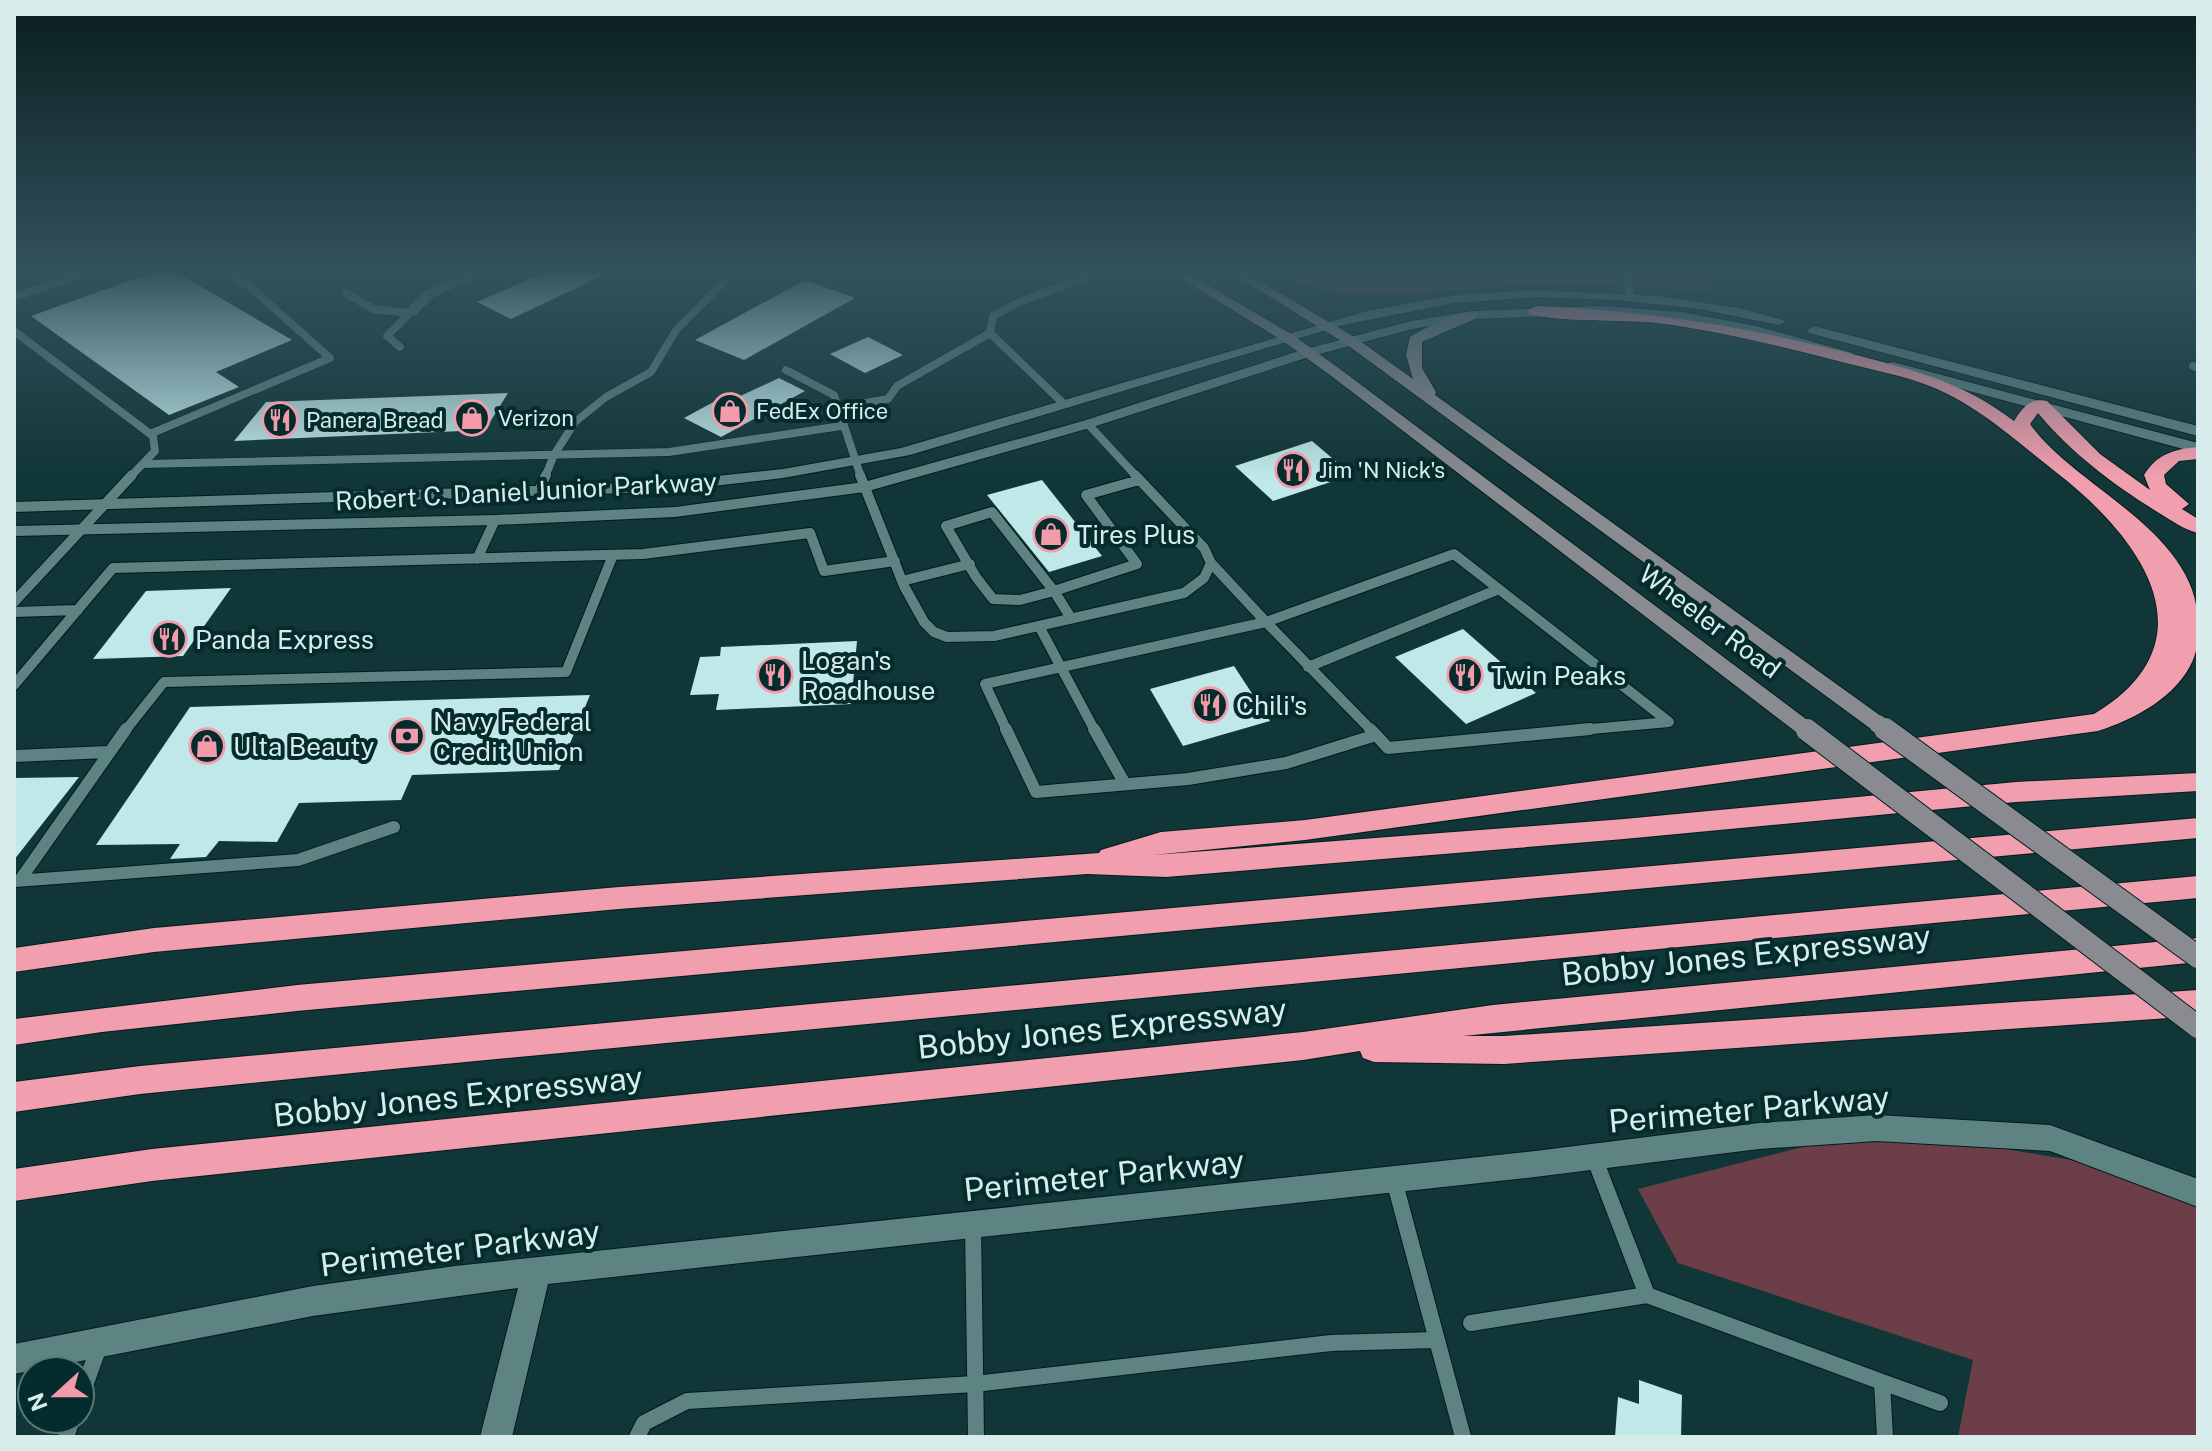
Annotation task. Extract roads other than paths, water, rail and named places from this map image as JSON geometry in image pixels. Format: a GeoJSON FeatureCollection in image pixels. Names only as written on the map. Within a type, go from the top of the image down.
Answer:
{"type":"FeatureCollection","features":[{"type":"Feature","properties":{"kind":"highway"},"geometry":{"type":"LineString","coordinates":[[1087,863],[1161,842],[1305,830],[2098,722],[2131,708],[2158,690],[2177,669],[2186,647],[2189,622],[2183,598],[2171,570],[2128,519],[1959,393],[1917,377],[1773,341]]}},
{"type":"Feature","properties":{"kind":"highway"},"geometry":{"type":"LineString","coordinates":[[2044,454],[2024,433],[2021,424],[2041,398],[2051,419],[2098,462],[2198,527]]}},
{"type":"Feature","properties":{"kind":"highway"},"geometry":{"type":"LineString","coordinates":[[2198,450],[2168,457],[2154,475],[2157,486],[2170,498],[2198,515]]}},
{"type":"Feature","properties":{"kind":"highway"},"geometry":{"type":"LineString","coordinates":[[14,960],[154,940],[332,922],[1087,863],[1166,866],[1624,829],[2016,792],[2198,782]]}},
{"type":"Feature","properties":{"kind":"highway"},"geometry":{"type":"LineString","coordinates":[[14,1032],[102,1019],[297,998],[2198,828]]}},
{"type":"Feature","properties":{"kind":"highway","name":"Bobby Jones Expressway"},"geometry":{"type":"LineString","coordinates":[[14,1097],[140,1080],[403,1054],[2198,887]]}},
{"type":"Feature","properties":{"kind":"highway","name":"Bobby Jones Expressway"},"geometry":{"type":"LineString","coordinates":[[14,1185],[152,1165],[1303,1046],[1493,1018],[2198,950]]}},
{"type":"Feature","properties":{"kind":"highway"},"geometry":{"type":"LineString","coordinates":[[1303,1046],[1504,1050],[2198,1003]]}},
{"type":"Feature","properties":{"kind":"main road","name":"Wheeler Road"},"geometry":{"type":"LineString","coordinates":[[1291,341],[2198,1027]]}},
{"type":"Feature","properties":{"kind":"main road","name":"Wheeler Road"},"geometry":{"type":"LineString","coordinates":[[1351,341],[2198,957]]}},
{"type":"Feature","properties":{"kind":"main road"},"geometry":{"type":"LineString","coordinates":[[1415,341],[1411,356],[1416,374],[1439,405]]}},
{"type":"Feature","properties":{"kind":"street","name":"Robert C. Daniel Junior Parkway"},"geometry":{"type":"LineString","coordinates":[[14,507],[660,487],[745,479],[904,452],[1279,341]]}},
{"type":"Feature","properties":{"kind":"street","name":"Robert C. Daniel Junior Parkway"},"geometry":{"type":"LineString","coordinates":[[14,531],[495,520],[675,512],[865,487],[1088,424],[1351,341]]}},
{"type":"Feature","properties":{"kind":"street","name":"Robert C. Daniel Junior Parkway"},"geometry":{"type":"LineString","coordinates":[[1799,341],[2041,398]]}},
{"type":"Feature","properties":{"kind":"street","name":"Robert C. Daniel Junior Parkway"},"geometry":{"type":"LineString","coordinates":[[1843,341],[2041,398]]}},
{"type":"Feature","properties":{"kind":"street"},"geometry":{"type":"LineString","coordinates":[[2041,398],[2198,431]]}},
{"type":"Feature","properties":{"kind":"street"},"geometry":{"type":"LineString","coordinates":[[2041,398],[2198,450]]}},
{"type":"Feature","properties":{"kind":"street","name":"Perimeter Parkway"},"geometry":{"type":"LineString","coordinates":[[14,1359],[313,1301],[537,1271],[1394,1179],[1759,1136],[1877,1128],[2050,1138],[2198,1193]]}},
{"type":"Feature","properties":{"kind":"street"},"geometry":{"type":"LineString","coordinates":[[496,1437],[537,1271]]}},
{"type":"Feature","properties":{"kind":"lane"},"geometry":{"type":"LineString","coordinates":[[14,602],[155,451],[150,434],[27,341]]}},
{"type":"Feature","properties":{"kind":"lane"},"geometry":{"type":"LineString","coordinates":[[150,434],[330,358],[311,341]]}},
{"type":"Feature","properties":{"kind":"lane"},"geometry":{"type":"LineString","coordinates":[[393,341],[400,347]]}},
{"type":"Feature","properties":{"kind":"lane"},"geometry":{"type":"LineString","coordinates":[[539,491],[554,455],[575,422],[606,397],[651,372],[670,341]]}},
{"type":"Feature","properties":{"kind":"lane"},"geometry":{"type":"LineString","coordinates":[[837,408],[888,399],[897,386],[976,341]]}},
{"type":"Feature","properties":{"kind":"lane"},"geometry":{"type":"LineString","coordinates":[[998,341],[1064,404]]}},
{"type":"Feature","properties":{"kind":"lane"},"geometry":{"type":"LineString","coordinates":[[786,370],[834,395],[841,426],[858,462],[902,581],[921,618],[937,634],[963,638],[994,636],[1184,593],[1204,578],[1211,563]]}},
{"type":"Feature","properties":{"kind":"lane"},"geometry":{"type":"LineString","coordinates":[[1088,424],[1196,539],[1211,563],[1266,622],[1308,667],[1376,735],[1388,748],[1669,722],[1454,554],[1266,622],[985,684],[1036,792],[1188,779],[1286,763],[1376,735]]}},
{"type":"Feature","properties":{"kind":"lane"},"geometry":{"type":"LineString","coordinates":[[143,464],[669,452],[841,426]]}},
{"type":"Feature","properties":{"kind":"lane"},"geometry":{"type":"LineString","coordinates":[[1071,618],[1054,591],[992,512],[946,526],[991,599],[1006,603],[1054,591],[1137,564],[1086,495],[1139,480]]}},
{"type":"Feature","properties":{"kind":"lane"},"geometry":{"type":"LineString","coordinates":[[477,559],[495,520]]}},
{"type":"Feature","properties":{"kind":"lane"},"geometry":{"type":"LineString","coordinates":[[14,685],[113,568],[643,554],[810,533],[824,571],[895,561]]}},
{"type":"Feature","properties":{"kind":"lane"},"geometry":{"type":"LineString","coordinates":[[17,881],[108,752],[164,682],[566,672],[613,555]]}},
{"type":"Feature","properties":{"kind":"lane"},"geometry":{"type":"LineString","coordinates":[[902,581],[970,564]]}},
{"type":"Feature","properties":{"kind":"lane"},"geometry":{"type":"LineString","coordinates":[[1308,667],[1499,589]]}},
{"type":"Feature","properties":{"kind":"lane"},"geometry":{"type":"LineString","coordinates":[[14,612],[78,610]]}},
{"type":"Feature","properties":{"kind":"lane"},"geometry":{"type":"LineString","coordinates":[[1039,626],[1059,668],[1125,784]]}},
{"type":"Feature","properties":{"kind":"lane"},"geometry":{"type":"LineString","coordinates":[[14,756],[108,752]]}},
{"type":"Feature","properties":{"kind":"lane"},"geometry":{"type":"LineString","coordinates":[[17,881],[298,860],[394,827]]}},
{"type":"Feature","properties":{"kind":"lane"},"geometry":{"type":"LineString","coordinates":[[1594,1156],[1647,1295]]}},
{"type":"Feature","properties":{"kind":"lane"},"geometry":{"type":"LineString","coordinates":[[1394,1179],[1463,1437]]}},
{"type":"Feature","properties":{"kind":"lane"},"geometry":{"type":"LineString","coordinates":[[973,1222],[976,1437]]}},
{"type":"Feature","properties":{"kind":"lane"},"geometry":{"type":"LineString","coordinates":[[1471,1323],[1647,1295],[1940,1403]]}},
{"type":"Feature","properties":{"kind":"lane"},"geometry":{"type":"LineString","coordinates":[[96,1356],[102,1340]]}},
{"type":"Feature","properties":{"kind":"lane"},"geometry":{"type":"LineString","coordinates":[[637,1437],[644,1423],[687,1401],[975,1384],[1331,1343],[1435,1340]]}},
{"type":"Feature","properties":{"kind":"lane"},"geometry":{"type":"LineString","coordinates":[[1882,1382],[1885,1437]]}},
{"type":"Feature","properties":{"kind":"place","name":"FedEx Office"},"geometry":{"type":"Point","coordinates":[730,411]}},
{"type":"Feature","properties":{"kind":"place","name":"Verizon"},"geometry":{"type":"Point","coordinates":[472,418]}},
{"type":"Feature","properties":{"kind":"place","name":"Panera Bread"},"geometry":{"type":"Point","coordinates":[280,420]}},
{"type":"Feature","properties":{"kind":"place","name":"Jim 'N Nick's"},"geometry":{"type":"Point","coordinates":[1293,470]}},
{"type":"Feature","properties":{"kind":"place","name":"Tires Plus"},"geometry":{"type":"Point","coordinates":[1051,534]}},
{"type":"Feature","properties":{"kind":"place","name":"Panda Express"},"geometry":{"type":"Point","coordinates":[169,639]}},
{"type":"Feature","properties":{"kind":"place","name":"Logan's Roadhouse"},"geometry":{"type":"Point","coordinates":[775,675]}},
{"type":"Feature","properties":{"kind":"place","name":"Twin Peaks"},"geometry":{"type":"Point","coordinates":[1465,675]}},
{"type":"Feature","properties":{"kind":"place","name":"Chili's"},"geometry":{"type":"Point","coordinates":[1210,705]}},
{"type":"Feature","properties":{"kind":"place","name":"Navy Federal Credit Union"},"geometry":{"type":"Point","coordinates":[407,736]}},
{"type":"Feature","properties":{"kind":"place","name":"Ulta Beauty"},"geometry":{"type":"Point","coordinates":[207,746]}}]}
